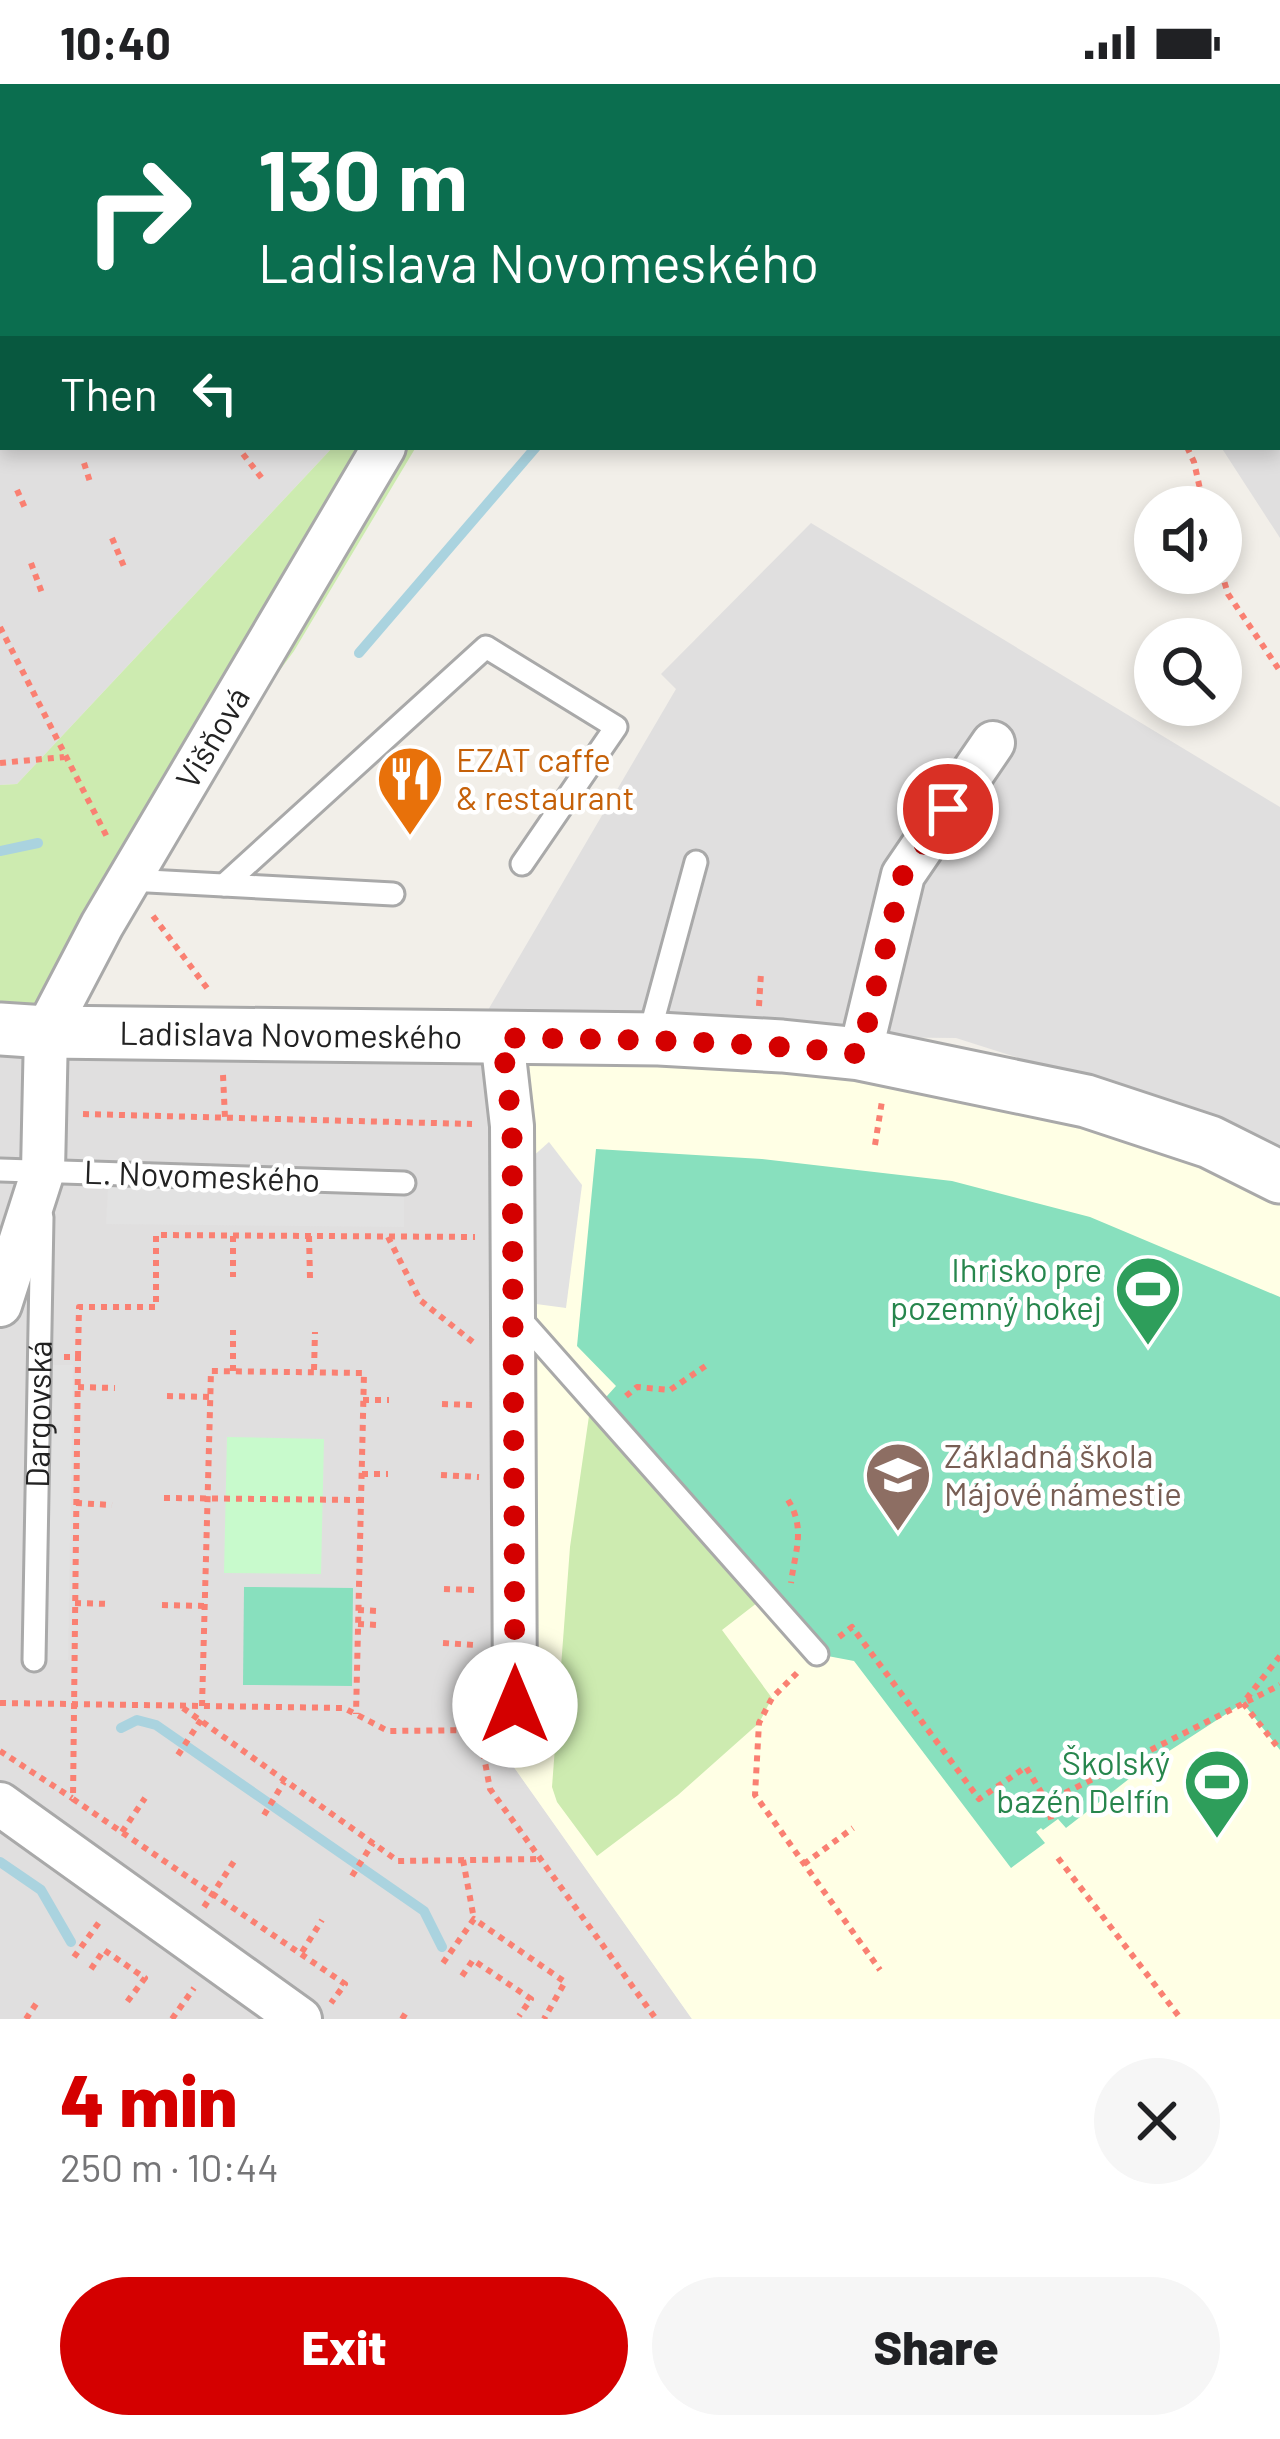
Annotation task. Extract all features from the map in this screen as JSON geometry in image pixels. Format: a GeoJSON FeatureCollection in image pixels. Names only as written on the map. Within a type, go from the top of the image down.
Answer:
{"type":"FeatureCollection","features":[{"type":"Feature","properties":{"kind":"street","name":"Višňová"},"geometry":{"type":"LineString","coordinates":[[23,1031],[129,880],[382,450]]}},
{"type":"Feature","properties":{"kind":"street"},"geometry":{"type":"LineString","coordinates":[[860,1054],[903,875],[993,743]]}},
{"type":"Feature","properties":{"kind":"street","name":"Ladislava Novomeského"},"geometry":{"type":"LineString","coordinates":[[23,1031],[648,1040],[860,1054],[1086,1101],[1210,1142],[1280,1177]]}},
{"type":"Feature","properties":{"kind":"street","name":"Dargovská"},"geometry":{"type":"LineString","coordinates":[[0,1304],[43,1171],[44,1113],[23,1031]]}},
{"type":"Feature","properties":{"kind":"street"},"geometry":{"type":"LineString","coordinates":[[502,1038],[512,1126],[515,1705]]}},
{"type":"Feature","properties":{"kind":"street"},"geometry":{"type":"LineString","coordinates":[[0,1804],[313,2014]]}},
{"type":"Feature","properties":{"kind":"lane"},"geometry":{"type":"LineString","coordinates":[[224,885],[486,647],[616,727],[522,864]]}},
{"type":"Feature","properties":{"kind":"lane"},"geometry":{"type":"LineString","coordinates":[[648,1040],[696,862]]}},
{"type":"Feature","properties":{"kind":"lane"},"geometry":{"type":"LineString","coordinates":[[129,880],[393,894]]}},
{"type":"Feature","properties":{"kind":"lane","name":"L. Novomeského"},"geometry":{"type":"LineString","coordinates":[[0,1170],[404,1183]]}},
{"type":"Feature","properties":{"kind":"lane","name":"Dargovská"},"geometry":{"type":"LineString","coordinates":[[34,1660],[43,1171]]}},
{"type":"Feature","properties":{"kind":"lane"},"geometry":{"type":"LineString","coordinates":[[514,1312],[817,1654]]}},
{"type":"Feature","properties":{"kind":"path"},"geometry":{"type":"LineString","coordinates":[[1188,450],[1199,486]]}},
{"type":"Feature","properties":{"kind":"path"},"geometry":{"type":"LineString","coordinates":[[243,454],[264,482]]}},
{"type":"Feature","properties":{"kind":"path"},"geometry":{"type":"LineString","coordinates":[[84,463],[90,482]]}},
{"type":"Feature","properties":{"kind":"path"},"geometry":{"type":"LineString","coordinates":[[17,490],[25,508]]}},
{"type":"Feature","properties":{"kind":"path"},"geometry":{"type":"LineString","coordinates":[[112,538],[125,569]]}},
{"type":"Feature","properties":{"kind":"path"},"geometry":{"type":"LineString","coordinates":[[31,563],[42,593]]}},
{"type":"Feature","properties":{"kind":"path"},"geometry":{"type":"LineString","coordinates":[[1228,594],[1280,671]]}},
{"type":"Feature","properties":{"kind":"path"},"geometry":{"type":"LineString","coordinates":[[1,764],[64,757]]}},
{"type":"Feature","properties":{"kind":"path"},"geometry":{"type":"LineString","coordinates":[[44,1113],[512,1126]]}},
{"type":"Feature","properties":{"kind":"path"},"geometry":{"type":"LineString","coordinates":[[73,1799],[79,1307],[156,1307],[156,1235],[485,1237]]}},
{"type":"Feature","properties":{"kind":"path"},"geometry":{"type":"LineString","coordinates":[[233,1236],[233,1277]]}},
{"type":"Feature","properties":{"kind":"path"},"geometry":{"type":"LineString","coordinates":[[309,1236],[310,1278]]}},
{"type":"Feature","properties":{"kind":"path"},"geometry":{"type":"LineString","coordinates":[[388,1237],[420,1300],[484,1351]]}},
{"type":"Feature","properties":{"kind":"path"},"geometry":{"type":"LineString","coordinates":[[233,1330],[233,1371]]}},
{"type":"Feature","properties":{"kind":"path"},"geometry":{"type":"LineString","coordinates":[[314,1372],[315,1332]]}},
{"type":"Feature","properties":{"kind":"path"},"geometry":{"type":"LineString","coordinates":[[40,1358],[78,1357]]}},
{"type":"Feature","properties":{"kind":"path"},"geometry":{"type":"LineString","coordinates":[[606,1414],[637,1388],[670,1390],[707,1365]]}},
{"type":"Feature","properties":{"kind":"path"},"geometry":{"type":"LineString","coordinates":[[202,1706],[211,1371],[364,1372],[356,1714]]}},
{"type":"Feature","properties":{"kind":"path"},"geometry":{"type":"LineString","coordinates":[[78,1387],[115,1388]]}},
{"type":"Feature","properties":{"kind":"path"},"geometry":{"type":"LineString","coordinates":[[166,1396],[210,1396]]}},
{"type":"Feature","properties":{"kind":"path"},"geometry":{"type":"LineString","coordinates":[[363,1400],[389,1400]]}},
{"type":"Feature","properties":{"kind":"path"},"geometry":{"type":"LineString","coordinates":[[442,1404],[483,1406]]}},
{"type":"Feature","properties":{"kind":"path"},"geometry":{"type":"LineString","coordinates":[[362,1474],[388,1474]]}},
{"type":"Feature","properties":{"kind":"path"},"geometry":{"type":"LineString","coordinates":[[441,1475],[482,1477]]}},
{"type":"Feature","properties":{"kind":"path"},"geometry":{"type":"LineString","coordinates":[[164,1498],[361,1500]]}},
{"type":"Feature","properties":{"kind":"path"},"geometry":{"type":"LineString","coordinates":[[788,1500],[798,1516],[788,1621]]}},
{"type":"Feature","properties":{"kind":"path"},"geometry":{"type":"LineString","coordinates":[[76,1503],[112,1505]]}},
{"type":"Feature","properties":{"kind":"path"},"geometry":{"type":"LineString","coordinates":[[444,1588],[481,1590]]}},
{"type":"Feature","properties":{"kind":"path"},"geometry":{"type":"LineString","coordinates":[[75,1603],[110,1604]]}},
{"type":"Feature","properties":{"kind":"path"},"geometry":{"type":"LineString","coordinates":[[162,1605],[204,1606]]}},
{"type":"Feature","properties":{"kind":"path"},"geometry":{"type":"LineString","coordinates":[[358,1610],[378,1611]]}},
{"type":"Feature","properties":{"kind":"path"},"geometry":{"type":"LineString","coordinates":[[358,1624],[378,1624]]}},
{"type":"Feature","properties":{"kind":"path"},"geometry":{"type":"LineString","coordinates":[[880,1970],[755,1795],[759,1723],[772,1698],[817,1654],[852,1627],[979,1799],[1026,1767],[1047,1802],[1052,1823]]}},
{"type":"Feature","properties":{"kind":"path"},"geometry":{"type":"LineString","coordinates":[[443,1643],[480,1646]]}},
{"type":"Feature","properties":{"kind":"path"},"geometry":{"type":"LineString","coordinates":[[1244,1703],[1280,1656]]}},
{"type":"Feature","properties":{"kind":"path"},"geometry":{"type":"LineString","coordinates":[[1047,1802],[1280,1685]]}},
{"type":"Feature","properties":{"kind":"path"},"geometry":{"type":"LineString","coordinates":[[0,1703],[344,1708],[388,1731],[479,1730],[490,1789],[656,2019]]}},
{"type":"Feature","properties":{"kind":"path"},"geometry":{"type":"LineString","coordinates":[[1244,1703],[1280,1750]]}},
{"type":"Feature","properties":{"kind":"path"},"geometry":{"type":"LineString","coordinates":[[181,1706],[398,1861],[540,1858]]}},
{"type":"Feature","properties":{"kind":"path"},"geometry":{"type":"LineString","coordinates":[[178,1754],[201,1720]]}},
{"type":"Feature","properties":{"kind":"path"},"geometry":{"type":"LineString","coordinates":[[0,1751],[345,1984],[313,2014]]}},
{"type":"Feature","properties":{"kind":"path"},"geometry":{"type":"LineString","coordinates":[[264,1814],[285,1780]]}},
{"type":"Feature","properties":{"kind":"path"},"geometry":{"type":"LineString","coordinates":[[122,1832],[145,1798]]}},
{"type":"Feature","properties":{"kind":"path"},"geometry":{"type":"LineString","coordinates":[[804,1864],[853,1828]]}},
{"type":"Feature","properties":{"kind":"path"},"geometry":{"type":"LineString","coordinates":[[352,1876],[373,1844]]}},
{"type":"Feature","properties":{"kind":"path"},"geometry":{"type":"LineString","coordinates":[[1058,1858],[1181,2019]]}},
{"type":"Feature","properties":{"kind":"path"},"geometry":{"type":"LineString","coordinates":[[212,1894],[235,1860]]}},
{"type":"Feature","properties":{"kind":"path"},"geometry":{"type":"LineString","coordinates":[[463,1860],[474,1919],[565,1982],[544,2019]]}},
{"type":"Feature","properties":{"kind":"path"},"geometry":{"type":"LineString","coordinates":[[74,1957],[106,1912]]}},
{"type":"Feature","properties":{"kind":"path"},"geometry":{"type":"LineString","coordinates":[[443,1963],[474,1919]]}},
{"type":"Feature","properties":{"kind":"path"},"geometry":{"type":"LineString","coordinates":[[301,1954],[322,1920]]}},
{"type":"Feature","properties":{"kind":"path"},"geometry":{"type":"LineString","coordinates":[[91,1970],[104,1950],[145,1978],[127,2002]]}},
{"type":"Feature","properties":{"kind":"path"},"geometry":{"type":"LineString","coordinates":[[462,1976],[473,1960],[531,1999],[519,2016]]}},
{"type":"Feature","properties":{"kind":"path"},"geometry":{"type":"LineString","coordinates":[[172,2019],[200,1980]]}},
{"type":"Feature","properties":{"kind":"path"},"geometry":{"type":"LineString","coordinates":[[26,2019],[36,2004]]}},
{"type":"Feature","properties":{"kind":"path"},"geometry":{"type":"LineString","coordinates":[[401,2019],[407,2011]]}},
{"type":"Feature","properties":{"kind":"shaded area"},"geometry":{"type":"Polygon","coordinates":[[[0,450],[330,450],[17,784],[0,785],[0,450]]]}},
{"type":"Feature","properties":{"kind":"shaded area"},"geometry":{"type":"Polygon","coordinates":[[[1223,450],[1280,450],[1280,538],[1223,450]]]}},
{"type":"Feature","properties":{"kind":"shaded area"},"geometry":{"type":"Polygon","coordinates":[[[811,523],[1134,719],[1134,726],[1146,726],[1280,807],[1280,1162],[1197,1115],[956,1038],[507,1034],[524,1312],[506,1756],[692,2019],[0,2019],[0,1043],[474,1034],[676,689],[661,674],[811,523]]]}},
{"type":"Feature","properties":{"kind":"shaded area","name":"Základná škola Májové námestie"},"geometry":{"type":"Polygon","coordinates":[[[507,1034],[782,1046],[1280,1177],[1280,2019],[692,2019],[506,1756],[524,1313],[507,1034]]]}},
{"type":"Feature","properties":{"kind":"shaded area"},"geometry":{"type":"Polygon","coordinates":[[[549,1142],[582,1185],[566,1308],[514,1301],[530,1159],[549,1142]]]}},
{"type":"Feature","properties":{"kind":"shaded area"},"geometry":{"type":"Polygon","coordinates":[[[109,1174],[404,1183],[404,1227],[106,1224],[109,1174]]]}},
{"type":"Feature","properties":{"kind":"shaded area"},"geometry":{"type":"Polygon","coordinates":[[[39,1365],[73,1365],[68,1660],[34,1660],[39,1365]]]}},
{"type":"Feature","properties":{"kind":"green space"},"geometry":{"type":"Polygon","coordinates":[[[330,450],[414,450],[294,651],[127,877],[57,1043],[0,1043],[0,785],[17,784],[330,450]]]}},
{"type":"Feature","properties":{"kind":"green space"},"geometry":{"type":"Polygon","coordinates":[[[596,1149],[762,1159],[952,1181],[1090,1217],[1280,1297],[1280,1750],[1243,1703],[1143,1768],[1066,1828],[1058,1819],[1041,1828],[1036,1832],[1045,1843],[1011,1868],[854,1661],[817,1654],[598,1406],[616,1386],[577,1346],[596,1149]]]}},
{"type":"Feature","properties":{"kind":"green space"},"geometry":{"type":"Polygon","coordinates":[[[598,1406],[766,1596],[722,1630],[772,1698],[759,1723],[678,1795],[597,1856],[557,1802],[552,1787],[570,1547],[589,1416],[598,1406]]]}},
{"type":"Feature","properties":{"kind":"green space"},"geometry":{"type":"Polygon","coordinates":[[[227,1437],[324,1439],[321,1574],[224,1573],[227,1437]]]}},
{"type":"Feature","properties":{"kind":"green space"},"geometry":{"type":"Polygon","coordinates":[[[244,1587],[353,1588],[352,1686],[243,1685],[244,1587]]]}},
{"type":"Feature","properties":{"kind":"waterway"},"geometry":{"type":"LineString","coordinates":[[359,653],[533,450]]}},
{"type":"Feature","properties":{"kind":"waterway"},"geometry":{"type":"LineString","coordinates":[[0,851],[38,843]]}},
{"type":"Feature","properties":{"kind":"waterway"},"geometry":{"type":"LineString","coordinates":[[121,1728],[137,1720],[156,1725],[424,1911],[442,1947]]}},
{"type":"Feature","properties":{"kind":"waterway"},"geometry":{"type":"LineString","coordinates":[[0,1862],[41,1890],[71,1942]]}},
{"type":"Feature","properties":{"kind":"place","name":"EZAT caffe & restaurant"},"geometry":{"type":"Point","coordinates":[410,838]}},
{"type":"Feature","properties":{"kind":"place","name":"Ihrisko pre pozemný hokej"},"geometry":{"type":"Point","coordinates":[1148,1348]}},
{"type":"Feature","properties":{"kind":"place","name":"Základná škola Májové námestie"},"geometry":{"type":"Point","coordinates":[898,1534]}},
{"type":"Feature","properties":{"kind":"place","name":"Školský bazén Delfín"},"geometry":{"type":"Point","coordinates":[1217,1841]}},
{"type":"Feature","properties":{"kind":"route"},"geometry":{"type":"LineString","coordinates":[[515,1705],[512,1126],[502,1038],[658,1040],[860,1054],[903,875],[948,809]]}}]}
